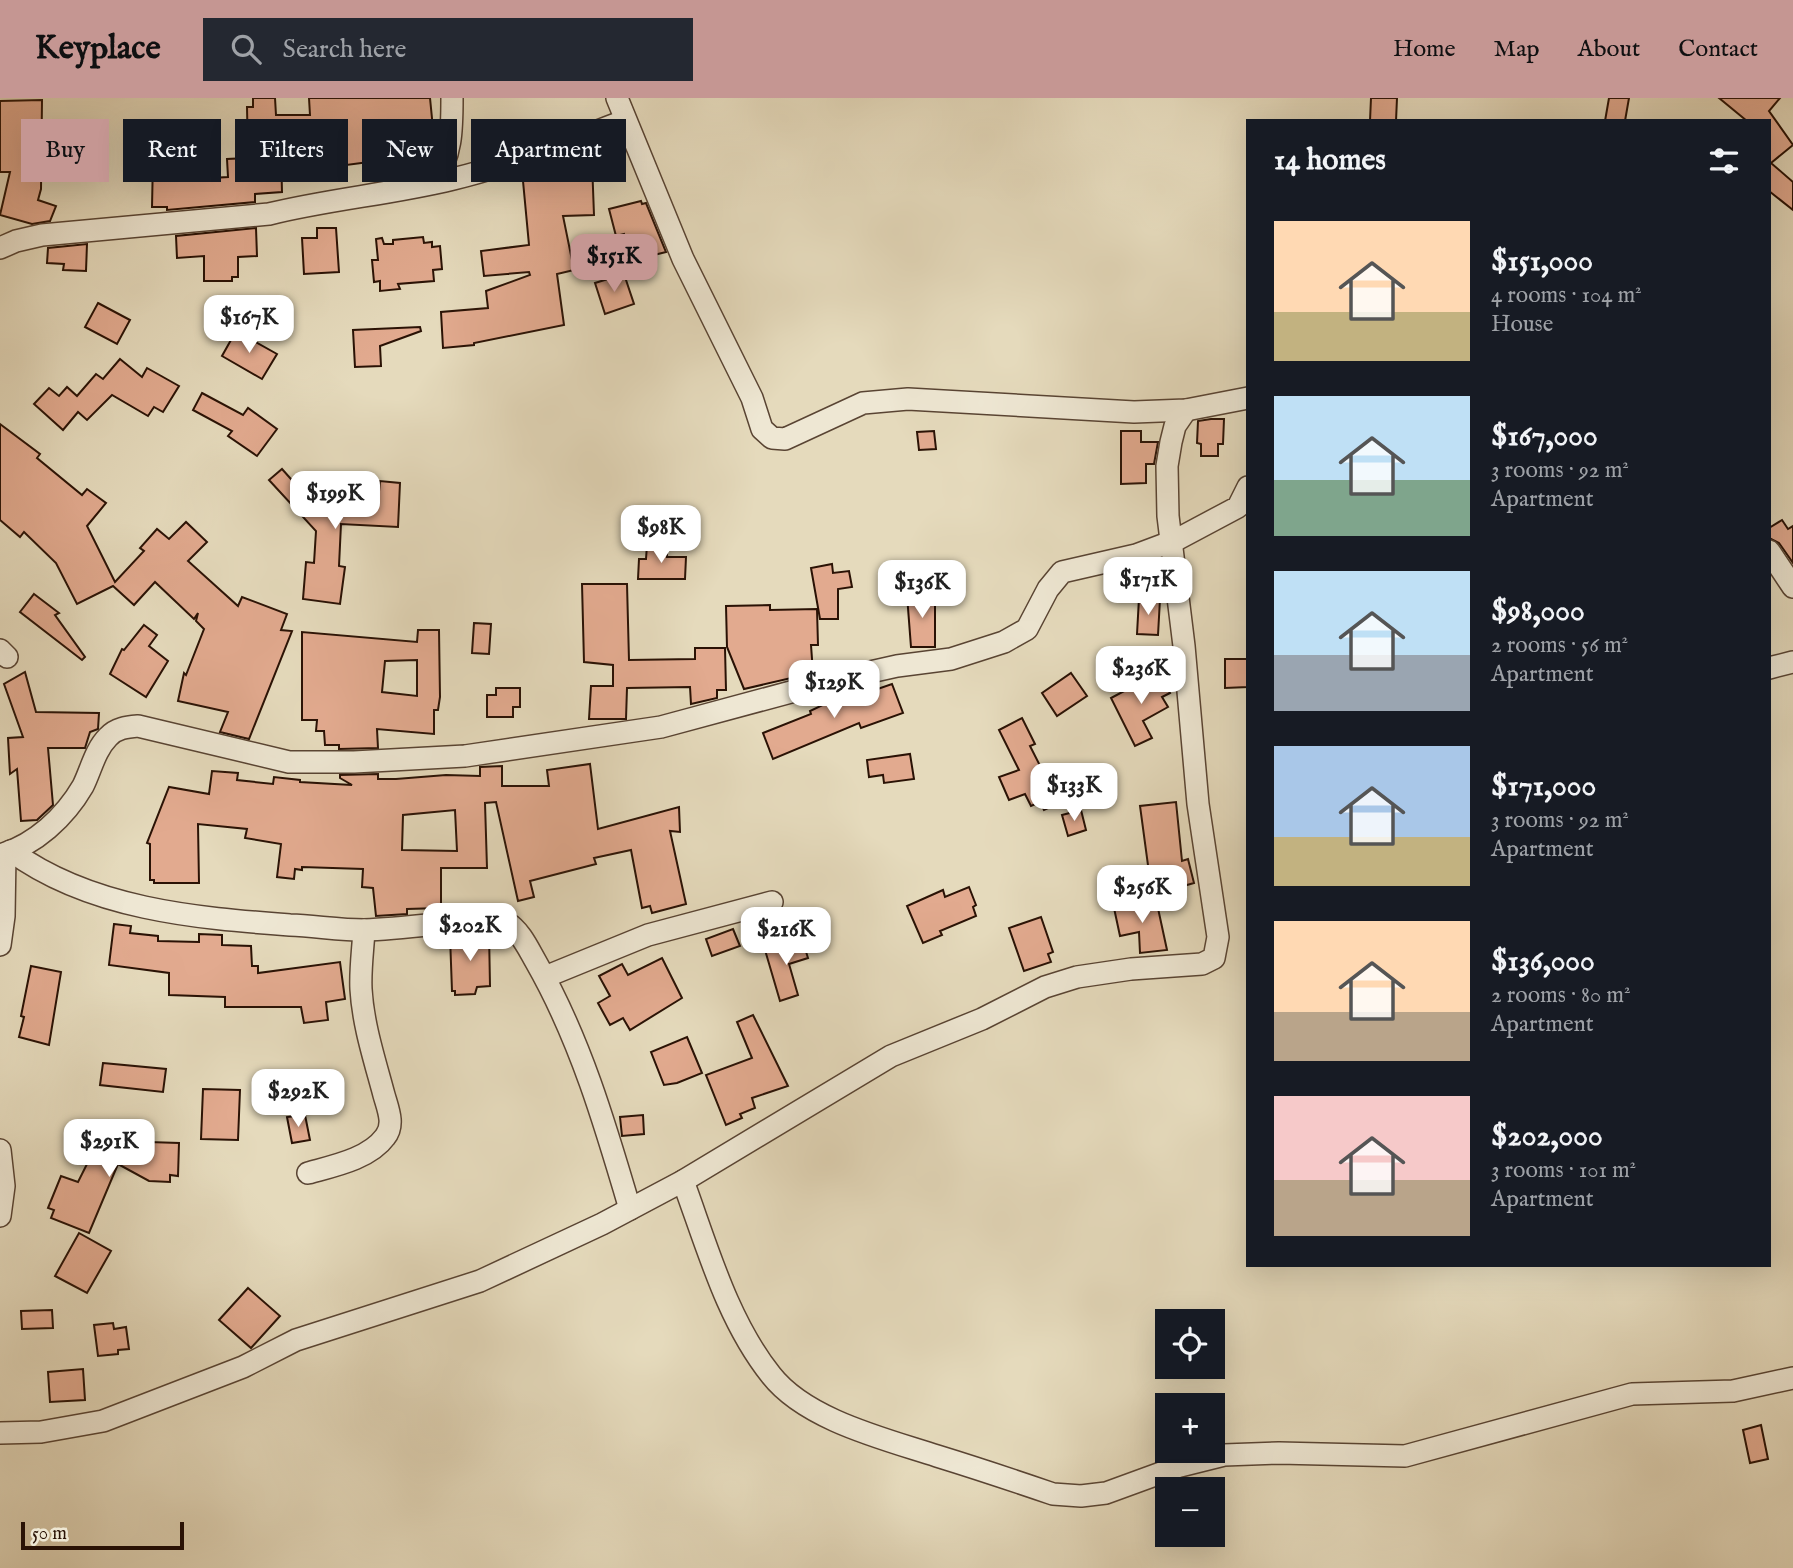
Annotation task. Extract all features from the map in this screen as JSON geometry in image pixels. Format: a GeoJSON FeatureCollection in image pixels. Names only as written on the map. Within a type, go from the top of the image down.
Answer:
{"type":"FeatureCollection","features":[{"type":"Feature","properties":{"kind":"street"},"geometry":{"type":"LineString","coordinates":[[433,183],[448,155],[452,133],[452,98]]}},
{"type":"Feature","properties":{"kind":"street"},"geometry":{"type":"LineString","coordinates":[[617,98],[623,119]]}},
{"type":"Feature","properties":{"kind":"street"},"geometry":{"type":"LineString","coordinates":[[626,126],[683,259],[752,398],[762,429],[772,439],[785,439],[863,403],[908,399],[1134,412],[1186,410],[1246,398]]}},
{"type":"Feature","properties":{"kind":"street"},"geometry":{"type":"LineString","coordinates":[[0,248],[42,235],[269,214],[304,205],[433,183],[471,172]]}},
{"type":"Feature","properties":{"kind":"street"},"geometry":{"type":"LineString","coordinates":[[0,1433],[41,1432],[103,1421],[243,1367],[296,1340],[480,1281],[683,1181],[891,1056],[982,1018],[1045,987],[1077,977],[1131,969],[1202,964],[1214,958],[1218,937],[1198,804],[1194,743],[1171,541],[1167,466],[1175,426],[1186,410]]}},
{"type":"Feature","properties":{"kind":"street"},"geometry":{"type":"LineString","coordinates":[[6,853],[33,840],[58,820],[82,786],[108,737],[121,728],[138,726],[289,762],[354,762],[466,756],[661,727],[839,679],[897,666],[951,659],[1004,642],[1027,629],[1048,589],[1062,572],[1136,555],[1171,541],[1238,507],[1246,491]]}},
{"type":"Feature","properties":{"kind":"street"},"geometry":{"type":"LineString","coordinates":[[1771,554],[1793,587]]}},
{"type":"Feature","properties":{"kind":"street"},"geometry":{"type":"LineString","coordinates":[[1771,668],[1793,662]]}},
{"type":"Feature","properties":{"kind":"street"},"geometry":{"type":"LineString","coordinates":[[6,853],[59,880],[116,901],[144,908],[265,923],[364,930],[491,919],[509,924],[524,941],[545,977],[596,1096],[630,1209]]}},
{"type":"Feature","properties":{"kind":"street"},"geometry":{"type":"LineString","coordinates":[[0,945],[5,916],[6,853]]}},
{"type":"Feature","properties":{"kind":"street"},"geometry":{"type":"LineString","coordinates":[[545,977],[648,935],[772,902]]}},
{"type":"Feature","properties":{"kind":"street"},"geometry":{"type":"LineString","coordinates":[[308,1173],[344,1162],[371,1149],[385,1138],[390,1129],[390,1117],[373,1055],[362,1000],[364,930]]}},
{"type":"Feature","properties":{"kind":"street"},"geometry":{"type":"LineString","coordinates":[[0,1150],[4,1186],[0,1216]]}},
{"type":"Feature","properties":{"kind":"street"},"geometry":{"type":"LineString","coordinates":[[683,1181],[720,1281],[745,1334],[771,1376],[789,1392],[817,1411],[872,1435],[1054,1494],[1080,1496],[1106,1493],[1180,1466],[1224,1455],[1279,1453],[1405,1456],[1632,1394],[1733,1391],[1793,1378]]}},
{"type":"Feature","properties":{"kind":"building"},"geometry":{"type":"Polygon","coordinates":[[[253,98],[275,98],[276,115],[310,115],[309,98],[430,98],[432,119],[362,119],[362,163],[348,165],[348,119],[247,119],[247,107],[253,107],[253,98]]]}},
{"type":"Feature","properties":{"kind":"building"},"geometry":{"type":"Polygon","coordinates":[[[1371,98],[1397,98],[1396,119],[1370,119],[1371,98]]]}},
{"type":"Feature","properties":{"kind":"building"},"geometry":{"type":"Polygon","coordinates":[[[1609,98],[1629,98],[1625,119],[1605,119],[1609,98]]]}},
{"type":"Feature","properties":{"kind":"building"},"geometry":{"type":"Polygon","coordinates":[[[1719,98],[1780,98],[1769,111],[1793,145],[1771,163],[1771,119],[1745,119],[1719,98]]]}},
{"type":"Feature","properties":{"kind":"building"},"geometry":{"type":"Polygon","coordinates":[[[42,100],[42,119],[21,119],[21,182],[41,182],[38,200],[56,206],[50,221],[32,224],[0,215],[10,172],[0,172],[0,101],[42,100]]]}},
{"type":"Feature","properties":{"kind":"building"},"geometry":{"type":"Polygon","coordinates":[[[227,159],[235,159],[235,182],[282,182],[282,192],[255,194],[255,202],[167,210],[167,207],[152,207],[153,182],[221,182],[221,177],[228,177],[227,159]]]}},
{"type":"Feature","properties":{"kind":"building"},"geometry":{"type":"Polygon","coordinates":[[[1771,163],[1793,182],[1793,210],[1771,193],[1771,163]]]}},
{"type":"Feature","properties":{"kind":"building"},"geometry":{"type":"Polygon","coordinates":[[[523,182],[593,182],[594,215],[563,216],[574,270],[557,274],[564,325],[474,345],[443,348],[441,312],[488,308],[486,291],[530,275],[529,272],[484,276],[481,251],[529,245],[523,182]]]}},
{"type":"Feature","properties":{"kind":"building"},"geometry":{"type":"Polygon","coordinates":[[[641,201],[642,204],[646,203],[666,252],[630,261],[624,234],[616,236],[609,209],[641,201]]]}},
{"type":"Feature","properties":{"kind":"building"},"geometry":{"type":"Polygon","coordinates":[[[256,228],[257,256],[238,257],[238,277],[232,277],[232,281],[204,281],[204,256],[177,258],[176,236],[256,228]]]}},
{"type":"Feature","properties":{"kind":"building"},"geometry":{"type":"Polygon","coordinates":[[[317,228],[336,228],[339,272],[304,274],[302,238],[317,238],[317,228]]]}},
{"type":"Feature","properties":{"kind":"building"},"geometry":{"type":"Polygon","coordinates":[[[423,237],[424,243],[432,242],[432,247],[440,246],[442,269],[433,270],[434,281],[398,284],[400,289],[380,291],[380,281],[374,282],[372,260],[378,260],[376,239],[382,238],[384,244],[393,244],[393,240],[423,237]]]}},
{"type":"Feature","properties":{"kind":"building"},"geometry":{"type":"Polygon","coordinates":[[[87,244],[86,271],[63,270],[64,264],[47,263],[48,248],[87,244]]]}},
{"type":"Feature","properties":{"kind":"building"},"geometry":{"type":"Polygon","coordinates":[[[624,274],[634,304],[605,314],[595,283],[624,274]]]}},
{"type":"Feature","properties":{"kind":"building"},"geometry":{"type":"Polygon","coordinates":[[[98,303],[130,320],[117,344],[85,327],[98,303]]]}},
{"type":"Feature","properties":{"kind":"building"},"geometry":{"type":"Polygon","coordinates":[[[420,327],[421,331],[380,346],[381,366],[355,367],[353,330],[420,327]]]}},
{"type":"Feature","properties":{"kind":"building"},"geometry":{"type":"Polygon","coordinates":[[[236,331],[277,354],[262,379],[222,356],[236,331]]]}},
{"type":"Feature","properties":{"kind":"building"},"geometry":{"type":"Polygon","coordinates":[[[120,359],[142,377],[147,368],[179,386],[163,412],[154,407],[148,416],[112,395],[87,420],[78,412],[63,430],[34,404],[49,388],[59,396],[67,387],[77,396],[96,374],[103,379],[120,359]]]}},
{"type":"Feature","properties":{"kind":"building"},"geometry":{"type":"Polygon","coordinates":[[[202,393],[243,415],[248,408],[277,429],[257,456],[228,436],[232,431],[193,410],[202,393]]]}},
{"type":"Feature","properties":{"kind":"building"},"geometry":{"type":"Polygon","coordinates":[[[1224,419],[1223,444],[1218,444],[1218,456],[1201,456],[1201,444],[1197,443],[1198,421],[1224,419]]]}},
{"type":"Feature","properties":{"kind":"building"},"geometry":{"type":"Polygon","coordinates":[[[0,424],[40,454],[37,458],[82,495],[87,489],[106,503],[87,526],[115,582],[144,551],[140,548],[157,529],[169,539],[186,522],[207,542],[188,561],[238,606],[242,597],[287,614],[281,630],[292,631],[249,739],[220,732],[228,712],[178,701],[184,673],[186,675],[204,629],[196,621],[198,613],[194,619],[155,582],[134,605],[113,586],[77,604],[56,563],[24,532],[20,537],[0,520],[0,424]]]}},
{"type":"Feature","properties":{"kind":"building"},"geometry":{"type":"Polygon","coordinates":[[[934,431],[936,449],[919,450],[917,432],[934,431]]]}},
{"type":"Feature","properties":{"kind":"building"},"geometry":{"type":"Polygon","coordinates":[[[1121,431],[1141,431],[1141,442],[1158,442],[1154,464],[1146,464],[1146,483],[1121,484],[1121,431]]]}},
{"type":"Feature","properties":{"kind":"building"},"geometry":{"type":"Polygon","coordinates":[[[282,469],[307,497],[378,502],[380,481],[400,483],[398,527],[341,524],[339,566],[345,567],[340,604],[303,599],[306,562],[314,563],[316,531],[269,480],[282,469]]]}},
{"type":"Feature","properties":{"kind":"building"},"geometry":{"type":"Polygon","coordinates":[[[1782,520],[1788,529],[1793,526],[1793,563],[1779,543],[1771,539],[1771,527],[1782,520]]]}},
{"type":"Feature","properties":{"kind":"building"},"geometry":{"type":"Polygon","coordinates":[[[647,545],[667,546],[667,557],[686,557],[685,579],[638,579],[639,559],[646,559],[647,545]]]}},
{"type":"Feature","properties":{"kind":"building"},"geometry":{"type":"Polygon","coordinates":[[[832,564],[833,573],[849,571],[852,587],[838,589],[838,619],[820,619],[811,568],[832,564]]]}},
{"type":"Feature","properties":{"kind":"building"},"geometry":{"type":"Polygon","coordinates":[[[582,584],[627,584],[629,660],[695,659],[695,648],[725,648],[726,690],[717,690],[717,698],[691,704],[690,687],[627,688],[626,719],[589,719],[591,686],[613,686],[613,665],[584,662],[582,584]]]}},
{"type":"Feature","properties":{"kind":"building"},"geometry":{"type":"Polygon","coordinates":[[[34,594],[59,613],[55,615],[85,657],[82,660],[20,612],[34,594]]]}},
{"type":"Feature","properties":{"kind":"building"},"geometry":{"type":"Polygon","coordinates":[[[907,595],[935,595],[935,647],[911,647],[907,595]]]}},
{"type":"Feature","properties":{"kind":"building"},"geometry":{"type":"Polygon","coordinates":[[[1139,598],[1160,599],[1158,635],[1137,634],[1139,598]]]}},
{"type":"Feature","properties":{"kind":"building"},"geometry":{"type":"Polygon","coordinates":[[[770,605],[770,610],[817,609],[818,645],[811,645],[813,673],[744,689],[727,647],[726,606],[770,605]]]}},
{"type":"Feature","properties":{"kind":"building"},"geometry":{"type":"Polygon","coordinates":[[[474,623],[491,624],[489,654],[472,653],[474,623]]]}},
{"type":"Feature","properties":{"kind":"building"},"geometry":{"type":"Polygon","coordinates":[[[144,625],[157,635],[149,646],[168,661],[146,697],[110,674],[122,649],[124,650],[144,625]]]}},
{"type":"Feature","properties":{"kind":"building"},"geometry":{"type":"Polygon","coordinates":[[[418,630],[439,630],[440,697],[438,710],[434,710],[434,734],[377,729],[378,748],[339,749],[339,745],[325,745],[324,731],[316,731],[317,720],[302,720],[302,632],[417,642],[418,630]],[[417,660],[385,661],[382,692],[417,696],[417,660]]]}},
{"type":"Feature","properties":{"kind":"building"},"geometry":{"type":"Polygon","coordinates":[[[1225,659],[1246,659],[1246,687],[1225,688],[1225,659]]]}},
{"type":"Feature","properties":{"kind":"building"},"geometry":{"type":"Polygon","coordinates":[[[25,672],[36,712],[99,713],[98,729],[90,732],[85,748],[48,748],[53,805],[37,820],[21,821],[17,769],[10,774],[8,738],[23,737],[4,684],[25,672]]]}},
{"type":"Feature","properties":{"kind":"building"},"geometry":{"type":"Polygon","coordinates":[[[1071,673],[1087,696],[1057,716],[1042,693],[1071,673]]]}},
{"type":"Feature","properties":{"kind":"building"},"geometry":{"type":"Polygon","coordinates":[[[1158,673],[1170,693],[1162,697],[1168,707],[1143,721],[1152,738],[1135,746],[1111,698],[1158,673]]]}},
{"type":"Feature","properties":{"kind":"building"},"geometry":{"type":"Polygon","coordinates":[[[892,684],[903,713],[861,728],[859,723],[773,759],[763,733],[811,714],[810,711],[835,699],[837,703],[892,684]]]}},
{"type":"Feature","properties":{"kind":"building"},"geometry":{"type":"Polygon","coordinates":[[[496,688],[520,688],[520,707],[513,707],[513,717],[487,717],[487,695],[496,695],[496,688]]]}},
{"type":"Feature","properties":{"kind":"building"},"geometry":{"type":"Polygon","coordinates":[[[1022,718],[1035,744],[1030,746],[1059,803],[1044,810],[1040,802],[1031,806],[1025,794],[1009,800],[999,777],[1019,770],[999,730],[1022,718]]]}},
{"type":"Feature","properties":{"kind":"building"},"geometry":{"type":"Polygon","coordinates":[[[910,754],[914,779],[884,783],[883,775],[869,777],[867,760],[910,754]]]}},
{"type":"Feature","properties":{"kind":"building"},"geometry":{"type":"Polygon","coordinates":[[[590,764],[598,829],[679,807],[680,832],[670,831],[686,904],[652,913],[650,906],[642,908],[631,850],[594,858],[596,864],[530,881],[534,897],[518,901],[496,802],[485,803],[487,868],[441,868],[441,908],[407,909],[407,914],[376,916],[373,888],[362,887],[363,869],[302,867],[302,870],[295,869],[294,879],[277,877],[281,844],[245,838],[247,829],[198,824],[199,883],[154,883],[154,880],[150,880],[150,844],[147,843],[169,787],[209,794],[212,771],[238,773],[237,780],[273,784],[274,777],[300,782],[352,785],[340,778],[340,775],[378,774],[378,779],[480,776],[480,767],[502,766],[502,786],[549,786],[547,770],[590,764]],[[455,810],[403,815],[402,850],[457,851],[455,810]]]}},
{"type":"Feature","properties":{"kind":"building"},"geometry":{"type":"Polygon","coordinates":[[[1176,802],[1182,861],[1188,859],[1194,883],[1152,895],[1140,806],[1176,802]]]}},
{"type":"Feature","properties":{"kind":"building"},"geometry":{"type":"Polygon","coordinates":[[[1081,810],[1086,830],[1068,836],[1062,815],[1081,810]]]}},
{"type":"Feature","properties":{"kind":"building"},"geometry":{"type":"Polygon","coordinates":[[[969,887],[976,905],[973,907],[976,916],[940,931],[942,935],[923,943],[907,906],[943,890],[945,897],[969,887]]]}},
{"type":"Feature","properties":{"kind":"building"},"geometry":{"type":"Polygon","coordinates":[[[1156,899],[1167,950],[1140,953],[1139,932],[1120,936],[1114,908],[1156,899]]]}},
{"type":"Feature","properties":{"kind":"building"},"geometry":{"type":"Polygon","coordinates":[[[1041,917],[1053,952],[1048,954],[1051,962],[1024,971],[1009,928],[1041,917]]]}},
{"type":"Feature","properties":{"kind":"building"},"geometry":{"type":"Polygon","coordinates":[[[114,924],[131,926],[130,933],[158,936],[158,941],[199,942],[199,934],[222,935],[222,945],[251,946],[252,966],[258,966],[258,973],[340,962],[345,999],[326,1002],[328,1020],[304,1023],[301,1007],[225,1007],[225,997],[169,995],[169,973],[109,965],[114,924]]]}},
{"type":"Feature","properties":{"kind":"building"},"geometry":{"type":"Polygon","coordinates":[[[733,929],[740,946],[712,956],[706,939],[733,929]]]}},
{"type":"Feature","properties":{"kind":"building"},"geometry":{"type":"Polygon","coordinates":[[[489,932],[490,986],[477,987],[475,994],[455,995],[455,991],[452,991],[450,936],[489,932]]]}},
{"type":"Feature","properties":{"kind":"building"},"geometry":{"type":"Polygon","coordinates":[[[802,939],[808,958],[789,964],[798,995],[780,1001],[765,950],[802,939]]]}},
{"type":"Feature","properties":{"kind":"building"},"geometry":{"type":"Polygon","coordinates":[[[662,958],[682,998],[630,1030],[623,1018],[610,1025],[598,1003],[610,996],[599,976],[622,964],[628,975],[662,958]]]}},
{"type":"Feature","properties":{"kind":"building"},"geometry":{"type":"Polygon","coordinates":[[[31,966],[61,972],[49,1045],[19,1037],[31,966]]]}},
{"type":"Feature","properties":{"kind":"building"},"geometry":{"type":"Polygon","coordinates":[[[753,1015],[788,1086],[752,1098],[755,1108],[740,1114],[742,1118],[726,1125],[706,1075],[752,1058],[737,1022],[753,1015]]]}},
{"type":"Feature","properties":{"kind":"building"},"geometry":{"type":"Polygon","coordinates":[[[687,1037],[702,1073],[664,1085],[651,1052],[687,1037]]]}},
{"type":"Feature","properties":{"kind":"building"},"geometry":{"type":"Polygon","coordinates":[[[103,1063],[166,1069],[163,1092],[100,1085],[103,1063]]]}},
{"type":"Feature","properties":{"kind":"building"},"geometry":{"type":"Polygon","coordinates":[[[203,1089],[240,1090],[238,1140],[201,1139],[203,1089]]]}},
{"type":"Feature","properties":{"kind":"building"},"geometry":{"type":"Polygon","coordinates":[[[305,1115],[310,1140],[292,1143],[287,1117],[305,1115]]]}},
{"type":"Feature","properties":{"kind":"building"},"geometry":{"type":"Polygon","coordinates":[[[643,1115],[644,1134],[622,1136],[620,1117],[643,1115]]]}},
{"type":"Feature","properties":{"kind":"building"},"geometry":{"type":"Polygon","coordinates":[[[101,1136],[149,1159],[149,1142],[179,1143],[178,1176],[170,1175],[170,1182],[149,1181],[118,1164],[89,1233],[51,1218],[54,1210],[48,1208],[61,1176],[78,1182],[101,1136]]]}},
{"type":"Feature","properties":{"kind":"building"},"geometry":{"type":"Polygon","coordinates":[[[79,1233],[111,1251],[87,1293],[55,1276],[79,1233]]]}},
{"type":"Feature","properties":{"kind":"building"},"geometry":{"type":"Polygon","coordinates":[[[248,1288],[280,1316],[251,1348],[219,1320],[248,1288]]]}},
{"type":"Feature","properties":{"kind":"building"},"geometry":{"type":"Polygon","coordinates":[[[52,1310],[53,1328],[22,1329],[21,1311],[52,1310]]]}},
{"type":"Feature","properties":{"kind":"building"},"geometry":{"type":"Polygon","coordinates":[[[113,1323],[114,1329],[126,1327],[129,1349],[118,1350],[118,1354],[98,1356],[94,1325],[113,1323]]]}},
{"type":"Feature","properties":{"kind":"building"},"geometry":{"type":"Polygon","coordinates":[[[83,1369],[85,1400],[50,1402],[48,1372],[83,1369]]]}},
{"type":"Feature","properties":{"kind":"building"},"geometry":{"type":"Polygon","coordinates":[[[1761,1425],[1768,1459],[1750,1463],[1743,1430],[1761,1425]]]}}]}
